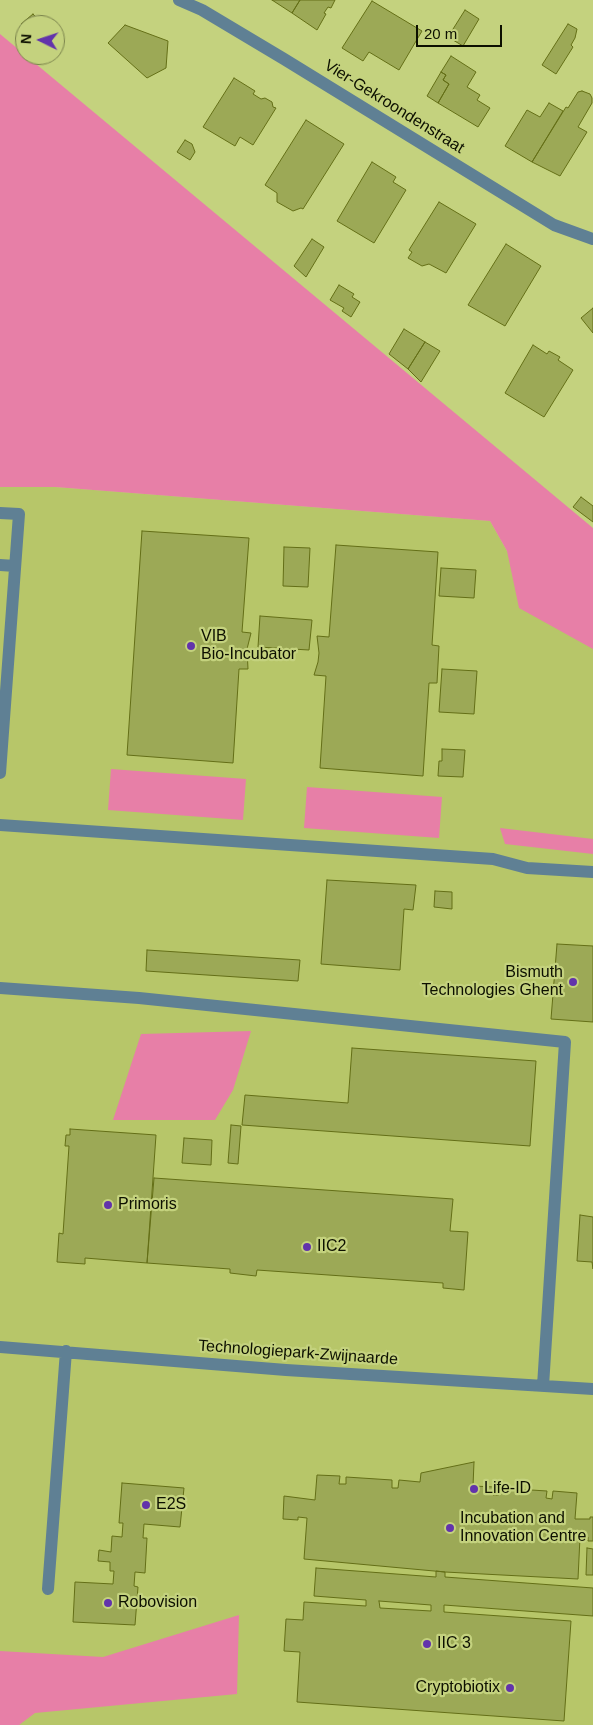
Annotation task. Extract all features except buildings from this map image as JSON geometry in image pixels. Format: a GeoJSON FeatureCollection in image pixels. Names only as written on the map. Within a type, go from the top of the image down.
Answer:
{"type":"FeatureCollection","features":[{"type":"Feature","properties":{"kind":"street","name":"Vier-Gekroondenstraat"},"geometry":{"type":"LineString","coordinates":[[179,0],[202,10],[276,54],[554,225],[593,238]]}},
{"type":"Feature","properties":{"kind":"street"},"geometry":{"type":"LineString","coordinates":[[0,513],[19,514],[0,773]]}},
{"type":"Feature","properties":{"kind":"street"},"geometry":{"type":"LineString","coordinates":[[0,565],[15,566]]}},
{"type":"Feature","properties":{"kind":"street"},"geometry":{"type":"LineString","coordinates":[[0,825],[493,860],[527,868],[593,872]]}},
{"type":"Feature","properties":{"kind":"street"},"geometry":{"type":"LineString","coordinates":[[0,988],[139,998],[565,1042],[543,1386]]}},
{"type":"Feature","properties":{"kind":"street","name":"Technologiepark-Zwijnaarde"},"geometry":{"type":"LineString","coordinates":[[0,1347],[286,1370],[593,1389]]}},
{"type":"Feature","properties":{"kind":"street"},"geometry":{"type":"LineString","coordinates":[[48,1589],[66,1351]]}},
{"type":"Feature","properties":{"kind":"shaded area"},"geometry":{"type":"Polygon","coordinates":[[[0,34],[15,46],[15,65],[37,65],[593,528],[593,649],[519,608],[507,551],[490,521],[55,487],[0,487],[0,34]]]}},
{"type":"Feature","properties":{"kind":"shaded area"},"geometry":{"type":"Polygon","coordinates":[[[0,487],[55,487],[490,521],[507,551],[593,559],[593,1725],[0,1725],[0,487]]]}},
{"type":"Feature","properties":{"kind":"shaded area"},"geometry":{"type":"Polygon","coordinates":[[[111,769],[246,779],[243,820],[108,810],[111,769]]]}},
{"type":"Feature","properties":{"kind":"shaded area"},"geometry":{"type":"Polygon","coordinates":[[[307,787],[442,797],[439,838],[304,828],[307,787]]]}},
{"type":"Feature","properties":{"kind":"shaded area"},"geometry":{"type":"Polygon","coordinates":[[[500,828],[593,839],[593,854],[505,844],[500,828]]]}},
{"type":"Feature","properties":{"kind":"shaded area"},"geometry":{"type":"Polygon","coordinates":[[[251,1031],[233,1090],[215,1120],[113,1120],[141,1034],[251,1031]]]}},
{"type":"Feature","properties":{"kind":"shaded area"},"geometry":{"type":"Polygon","coordinates":[[[239,1615],[237,1694],[35,1713],[19,1725],[0,1725],[0,1651],[103,1657],[239,1615]]]}},
{"type":"Feature","properties":{"kind":"place","name":"VIB Bio-Incubator"},"geometry":{"type":"Point","coordinates":[191,646]}},
{"type":"Feature","properties":{"kind":"place","name":"Bismuth Technologies Ghent"},"geometry":{"type":"Point","coordinates":[573,982]}},
{"type":"Feature","properties":{"kind":"place","name":"Primoris"},"geometry":{"type":"Point","coordinates":[108,1205]}},
{"type":"Feature","properties":{"kind":"place","name":"IIC2"},"geometry":{"type":"Point","coordinates":[307,1247]}},
{"type":"Feature","properties":{"kind":"place","name":"Life-ID"},"geometry":{"type":"Point","coordinates":[474,1489]}},
{"type":"Feature","properties":{"kind":"place","name":"E2S"},"geometry":{"type":"Point","coordinates":[146,1505]}},
{"type":"Feature","properties":{"kind":"place","name":"Incubation and Innovation Centre"},"geometry":{"type":"Point","coordinates":[450,1528]}},
{"type":"Feature","properties":{"kind":"place","name":"Robovision"},"geometry":{"type":"Point","coordinates":[108,1603]}},
{"type":"Feature","properties":{"kind":"place","name":"IIC 3"},"geometry":{"type":"Point","coordinates":[427,1644]}},
{"type":"Feature","properties":{"kind":"place","name":"Cryptobiotix"},"geometry":{"type":"Point","coordinates":[510,1688]}}]}
